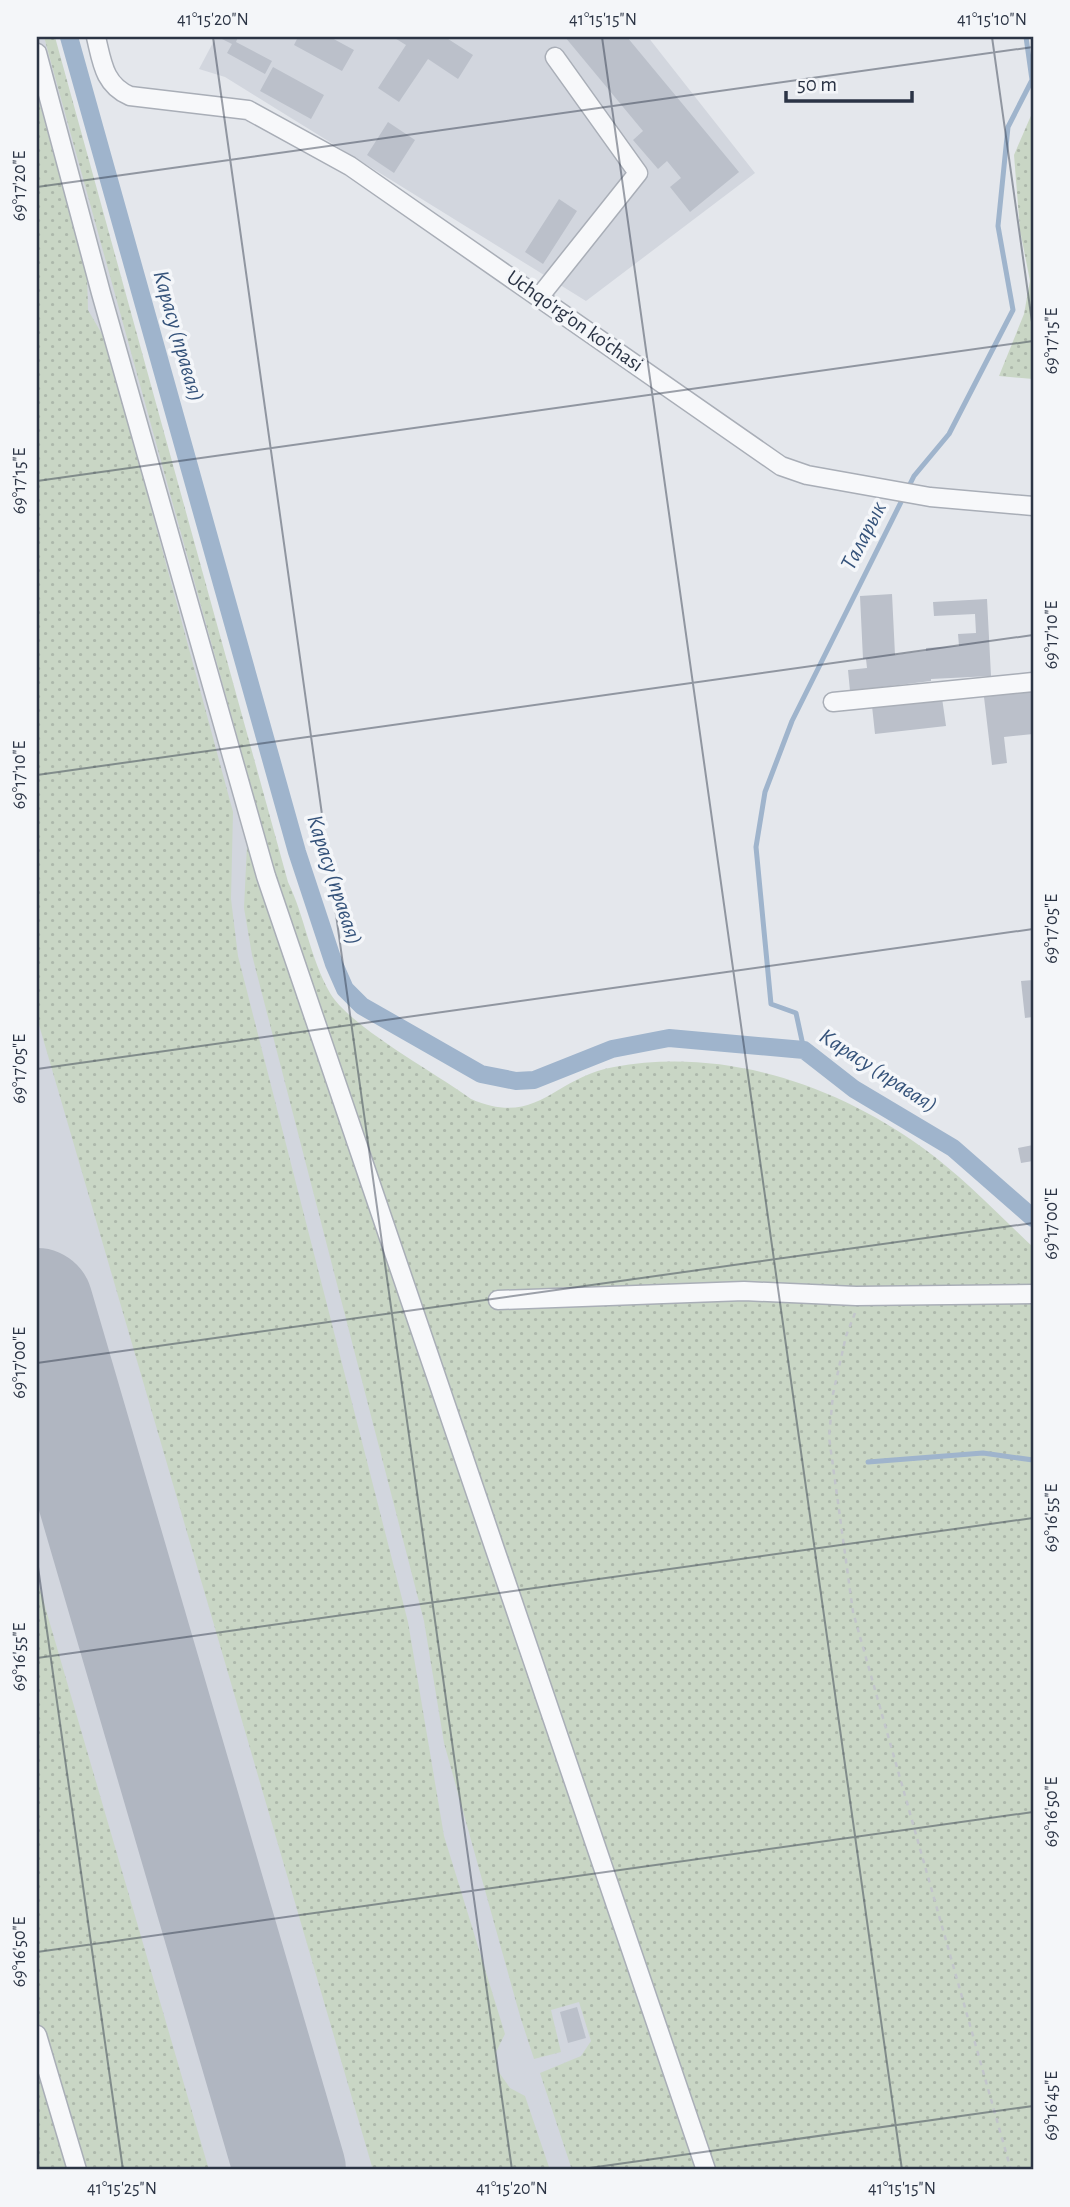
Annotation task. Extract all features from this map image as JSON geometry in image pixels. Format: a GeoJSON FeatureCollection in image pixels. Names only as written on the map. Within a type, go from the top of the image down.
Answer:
{"type":"FeatureCollection","features":[{"type":"Feature","properties":{"kind":"street","name":"Uchqo'rg'on ko'chasi"},"geometry":{"type":"LineString","coordinates":[[96,37],[108,79],[114,87],[130,96],[248,110],[350,166],[540,296],[772,462],[807,475],[930,497],[1033,506]]}},
{"type":"Feature","properties":{"kind":"street"},"geometry":{"type":"LineString","coordinates":[[37,53],[101,293],[265,876],[706,2170]]}},
{"type":"Feature","properties":{"kind":"street"},"geometry":{"type":"LineString","coordinates":[[540,296],[638,173],[555,57]]}},
{"type":"Feature","properties":{"kind":"street"},"geometry":{"type":"LineString","coordinates":[[833,702],[1033,682]]}},
{"type":"Feature","properties":{"kind":"street"},"geometry":{"type":"LineString","coordinates":[[498,1300],[744,1291],[856,1296],[1033,1294]]}},
{"type":"Feature","properties":{"kind":"street"},"geometry":{"type":"LineString","coordinates":[[37,2035],[77,2170]]}},
{"type":"Feature","properties":{"kind":"path"},"geometry":{"type":"LineString","coordinates":[[856,1296],[854,1317],[846,1336],[833,1394],[829,1437],[853,1612],[1011,2170]]}},
{"type":"Feature","properties":{"kind":"shaded area"},"geometry":{"type":"Polygon","coordinates":[[[37,37],[44,37],[70,125],[256,805],[260,829],[716,2170],[37,2170],[37,37]]]}},
{"type":"Feature","properties":{"kind":"shaded area"},"geometry":{"type":"Polygon","coordinates":[[[216,37],[648,37],[755,173],[586,301],[225,77],[199,69],[216,37]]]}},
{"type":"Feature","properties":{"kind":"green space"},"geometry":{"type":"Polygon","coordinates":[[[44,37],[55,37],[288,882],[323,980],[340,1006],[374,1035],[471,1099],[494,1106],[513,1108],[530,1104],[593,1072],[655,1062],[696,1062],[736,1067],[815,1089],[889,1125],[923,1148],[966,1183],[1033,1247],[1033,2170],[716,2170],[303,968],[260,829],[256,805],[44,37]]]}},
{"type":"Feature","properties":{"kind":"green space"},"geometry":{"type":"Polygon","coordinates":[[[37,94],[87,273],[88,310],[106,341],[233,812],[231,899],[238,956],[408,1622],[444,1836],[505,2034],[496,2052],[498,2071],[510,2088],[525,2096],[550,2170],[373,2170],[37,1018],[37,94]]]}},
{"type":"Feature","properties":{"kind":"green space"},"geometry":{"type":"Polygon","coordinates":[[[1033,111],[1033,379],[999,376],[1024,314],[1030,281],[1020,230],[1014,155],[1033,111]]]}},
{"type":"Feature","properties":{"kind":"green space"},"geometry":{"type":"Polygon","coordinates":[[[247,845],[698,2170],[572,2170],[540,2073],[581,2056],[591,2041],[579,2002],[551,2010],[561,2052],[534,2059],[444,1743],[424,1621],[252,955],[244,908],[247,845]]]}},
{"type":"Feature","properties":{"kind":"green space"},"geometry":{"type":"Polygon","coordinates":[[[37,1579],[209,2170],[37,2170],[37,1579]]]}},
{"type":"Feature","properties":{"kind":"building"},"geometry":{"type":"Polygon","coordinates":[[[218,37],[238,37],[236,42],[272,61],[265,74],[227,53],[232,44],[218,37]]]}},
{"type":"Feature","properties":{"kind":"building"},"geometry":{"type":"Polygon","coordinates":[[[298,37],[330,37],[354,50],[342,71],[294,45],[298,37]]]}},
{"type":"Feature","properties":{"kind":"building"},"geometry":{"type":"Polygon","coordinates":[[[393,37],[445,37],[473,55],[458,79],[428,59],[399,102],[378,88],[406,45],[393,37]]]}},
{"type":"Feature","properties":{"kind":"building"},"geometry":{"type":"Polygon","coordinates":[[[565,37],[627,37],[739,172],[690,212],[670,187],[681,178],[667,161],[658,169],[633,140],[643,131],[565,37]]]}},
{"type":"Feature","properties":{"kind":"building"},"geometry":{"type":"Polygon","coordinates":[[[273,67],[324,95],[311,119],[260,91],[273,67]]]}},
{"type":"Feature","properties":{"kind":"building"},"geometry":{"type":"Polygon","coordinates":[[[388,122],[415,140],[394,173],[367,155],[388,122]]]}},
{"type":"Feature","properties":{"kind":"building"},"geometry":{"type":"Polygon","coordinates":[[[559,199],[577,211],[543,264],[525,252],[559,199]]]}},
{"type":"Feature","properties":{"kind":"building"},"geometry":{"type":"Polygon","coordinates":[[[892,594],[895,655],[926,651],[926,648],[959,646],[958,634],[976,633],[975,614],[934,616],[933,602],[987,599],[991,676],[931,679],[850,691],[848,670],[867,668],[866,659],[863,659],[860,596],[892,594]]]}},
{"type":"Feature","properties":{"kind":"building"},"geometry":{"type":"Polygon","coordinates":[[[1031,691],[1033,734],[1004,737],[1007,763],[992,765],[984,697],[1031,691]]]}},
{"type":"Feature","properties":{"kind":"building"},"geometry":{"type":"Polygon","coordinates":[[[942,698],[946,726],[875,734],[872,706],[942,698]]]}},
{"type":"Feature","properties":{"kind":"building"},"geometry":{"type":"Polygon","coordinates":[[[1033,980],[1033,1017],[1025,1018],[1021,981],[1033,980]]]}},
{"type":"Feature","properties":{"kind":"building"},"geometry":{"type":"Polygon","coordinates":[[[1033,1145],[1033,1161],[1021,1163],[1018,1148],[1033,1145]]]}},
{"type":"Feature","properties":{"kind":"building"},"geometry":{"type":"Polygon","coordinates":[[[577,2007],[586,2038],[568,2043],[560,2012],[577,2007]]]}},
{"type":"Feature","properties":{"kind":"waterway","name":"Карасу (правая)"},"geometry":{"type":"LineString","coordinates":[[69,37],[297,852],[334,964],[345,989],[362,1006],[481,1074],[516,1081],[534,1080],[612,1049],[669,1038],[804,1050],[854,1089],[953,1148],[1033,1218]]}},
{"type":"Feature","properties":{"kind":"waterway","name":"Таларык"},"geometry":{"type":"LineString","coordinates":[[804,1050],[796,1013],[771,1004],[756,847],[765,792],[792,721],[914,476],[949,434],[1013,310],[998,226],[1008,127],[1032,80],[1026,37]]}},
{"type":"Feature","properties":{"kind":"waterway"},"geometry":{"type":"LineString","coordinates":[[868,1462],[983,1453],[1033,1460]]}},
{"type":"Feature","properties":{"kind":"runway"},"geometry":{"type":"LineString","coordinates":[[37,1304],[290,2170]]}}]}
